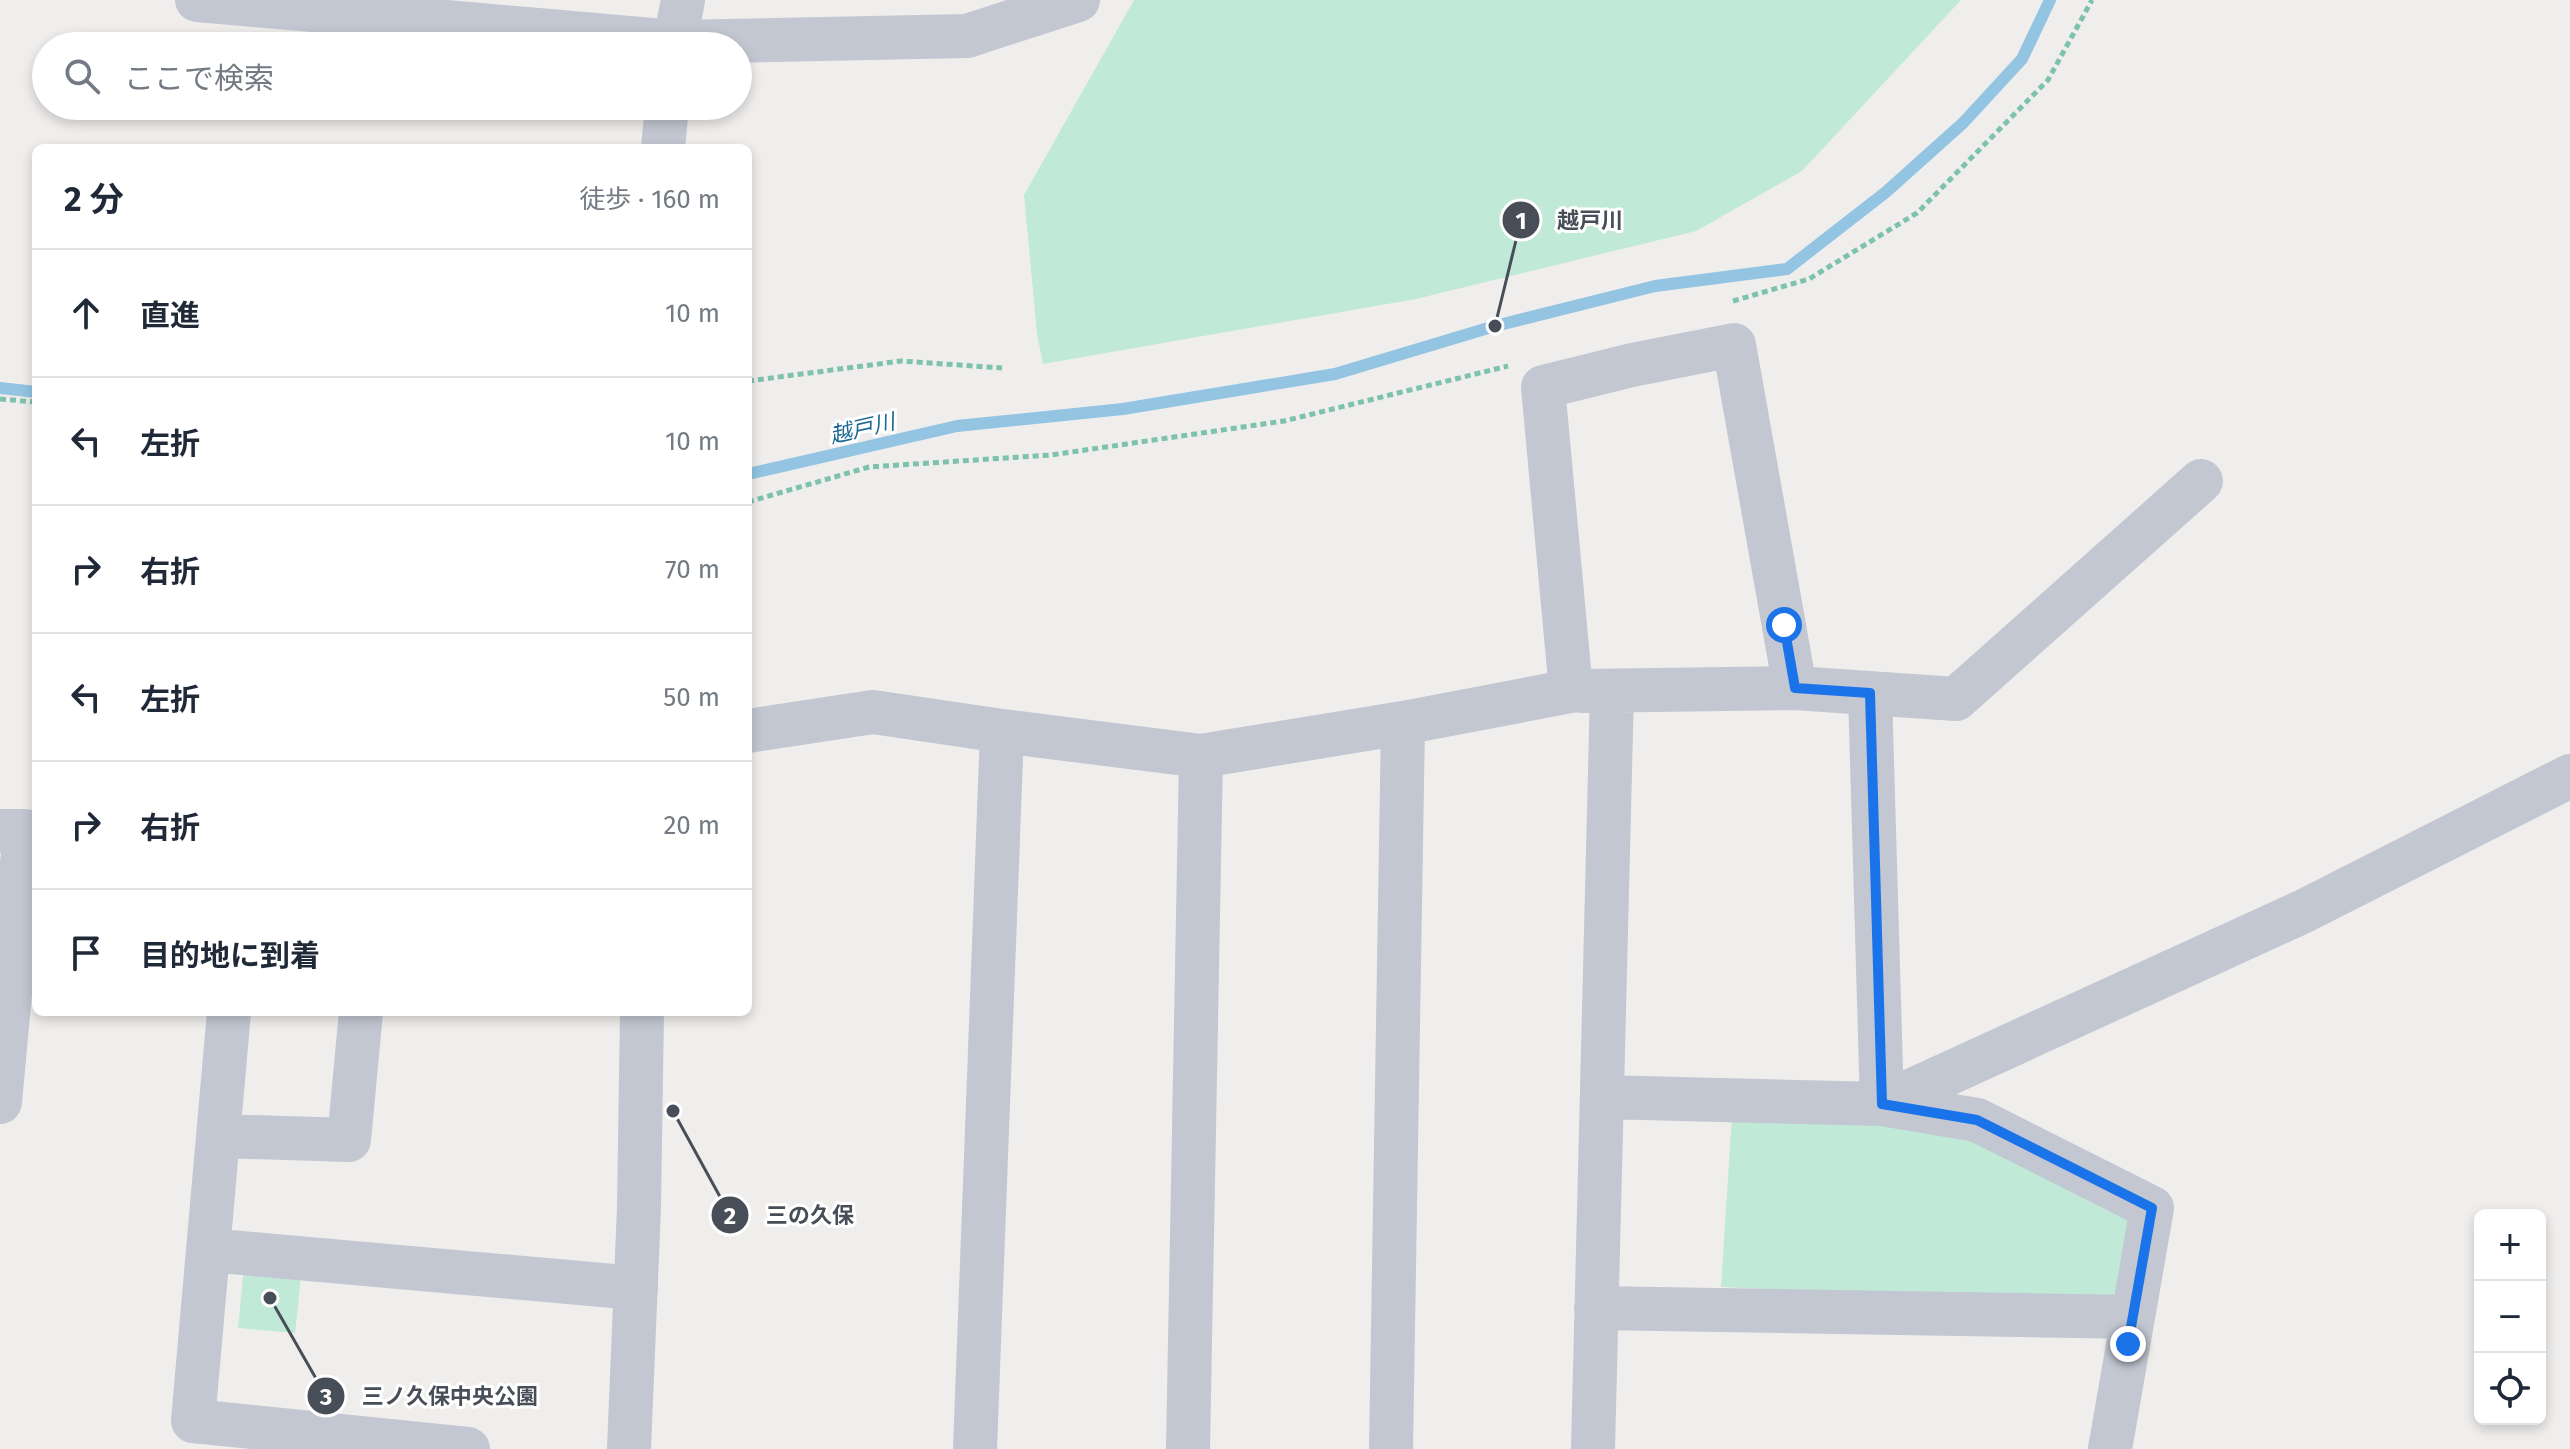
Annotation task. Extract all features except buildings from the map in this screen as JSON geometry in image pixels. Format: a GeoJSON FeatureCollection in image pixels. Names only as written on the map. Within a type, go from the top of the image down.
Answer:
{"type":"FeatureCollection","features":[{"type":"Feature","properties":{"kind":"street"},"geometry":{"type":"LineString","coordinates":[[197,0],[677,29],[967,36],[1078,0]]}},
{"type":"Feature","properties":{"kind":"street"},"geometry":{"type":"LineString","coordinates":[[663,144],[666,120]]}},
{"type":"Feature","properties":{"kind":"street"},"geometry":{"type":"LineString","coordinates":[[1593,1449],[1602,1097],[1592,691],[1543,387],[1734,345],[1795,688]]}},
{"type":"Feature","properties":{"kind":"street"},"geometry":{"type":"LineString","coordinates":[[752,730],[873,712],[1201,756],[1592,691],[1795,688],[1956,699],[2201,481]]}},
{"type":"Feature","properties":{"kind":"street"},"geometry":{"type":"LineString","coordinates":[[1870,693],[1882,1104]]}},
{"type":"Feature","properties":{"kind":"street"},"geometry":{"type":"LineString","coordinates":[[1391,1449],[1403,723]]}},
{"type":"Feature","properties":{"kind":"street"},"geometry":{"type":"LineString","coordinates":[[975,1449],[1002,731]]}},
{"type":"Feature","properties":{"kind":"street"},"geometry":{"type":"LineString","coordinates":[[1188,1449],[1201,756]]}},
{"type":"Feature","properties":{"kind":"street"},"geometry":{"type":"LineString","coordinates":[[1882,1104],[2304,911],[2570,776]]}},
{"type":"Feature","properties":{"kind":"street"},"geometry":{"type":"LineString","coordinates":[[0,831],[25,831],[0,1102]]}},
{"type":"Feature","properties":{"kind":"street"},"geometry":{"type":"LineString","coordinates":[[229,1016],[193,1421],[468,1449]]}},
{"type":"Feature","properties":{"kind":"street"},"geometry":{"type":"LineString","coordinates":[[219,1136],[349,1140],[361,1016]]}},
{"type":"Feature","properties":{"kind":"street"},"geometry":{"type":"LineString","coordinates":[[629,1449],[639,1207],[642,1016]]}},
{"type":"Feature","properties":{"kind":"street"},"geometry":{"type":"LineString","coordinates":[[1602,1097],[1882,1104],[1977,1120],[2152,1208],[2110,1449]]}},
{"type":"Feature","properties":{"kind":"street"},"geometry":{"type":"LineString","coordinates":[[208,1250],[636,1288]]}},
{"type":"Feature","properties":{"kind":"street"},"geometry":{"type":"LineString","coordinates":[[1596,1308],[2133,1317]]}},
{"type":"Feature","properties":{"kind":"path"},"geometry":{"type":"LineString","coordinates":[[1719,305],[1809,279],[1917,213],[2048,80],[2092,0]]}},
{"type":"Feature","properties":{"kind":"path"},"geometry":{"type":"LineString","coordinates":[[752,380],[901,361],[1002,368]]}},
{"type":"Feature","properties":{"kind":"path"},"geometry":{"type":"LineString","coordinates":[[752,501],[869,467],[1051,455],[1284,421],[1510,365]]}},
{"type":"Feature","properties":{"kind":"path"},"geometry":{"type":"LineString","coordinates":[[0,399],[32,402]]}},
{"type":"Feature","properties":{"kind":"green space"},"geometry":{"type":"Polygon","coordinates":[[[1134,0],[1961,0],[1802,171],[1696,231],[1416,299],[1043,364],[1037,333],[1024,195],[1134,0]]]}},
{"type":"Feature","properties":{"kind":"green space"},"geometry":{"type":"Polygon","coordinates":[[[1732,1115],[1977,1120],[2136,1195],[2127,1304],[1721,1287],[1732,1115]]]}},
{"type":"Feature","properties":{"kind":"green space"},"geometry":{"type":"Polygon","coordinates":[[[303,1258],[295,1333],[238,1328],[244,1268],[303,1258]]]}},
{"type":"Feature","properties":{"kind":"waterway","name":"越戸川"},"geometry":{"type":"LineString","coordinates":[[752,473],[957,426],[1123,409],[1335,374],[1495,326],[1655,286],[1787,269],[1886,192],[1963,123],[2022,59],[2050,0]]}},
{"type":"Feature","properties":{"kind":"waterway","name":"越戸川"},"geometry":{"type":"LineString","coordinates":[[0,388],[32,392]]}},
{"type":"Feature","properties":{"kind":"place","name":"越戸川"},"geometry":{"type":"Point","coordinates":[1495,326]}},
{"type":"Feature","properties":{"kind":"place","name":"三の久保"},"geometry":{"type":"Point","coordinates":[673,1111]}},
{"type":"Feature","properties":{"kind":"place","name":"三ノ久保中央公園"},"geometry":{"type":"Point","coordinates":[270,1298]}},
{"type":"Feature","properties":{"kind":"route"},"geometry":{"type":"LineString","coordinates":[[1784,625],[1795,688],[1870,693],[1882,1104],[1977,1120],[2152,1208],[2128,1344]]}}]}
